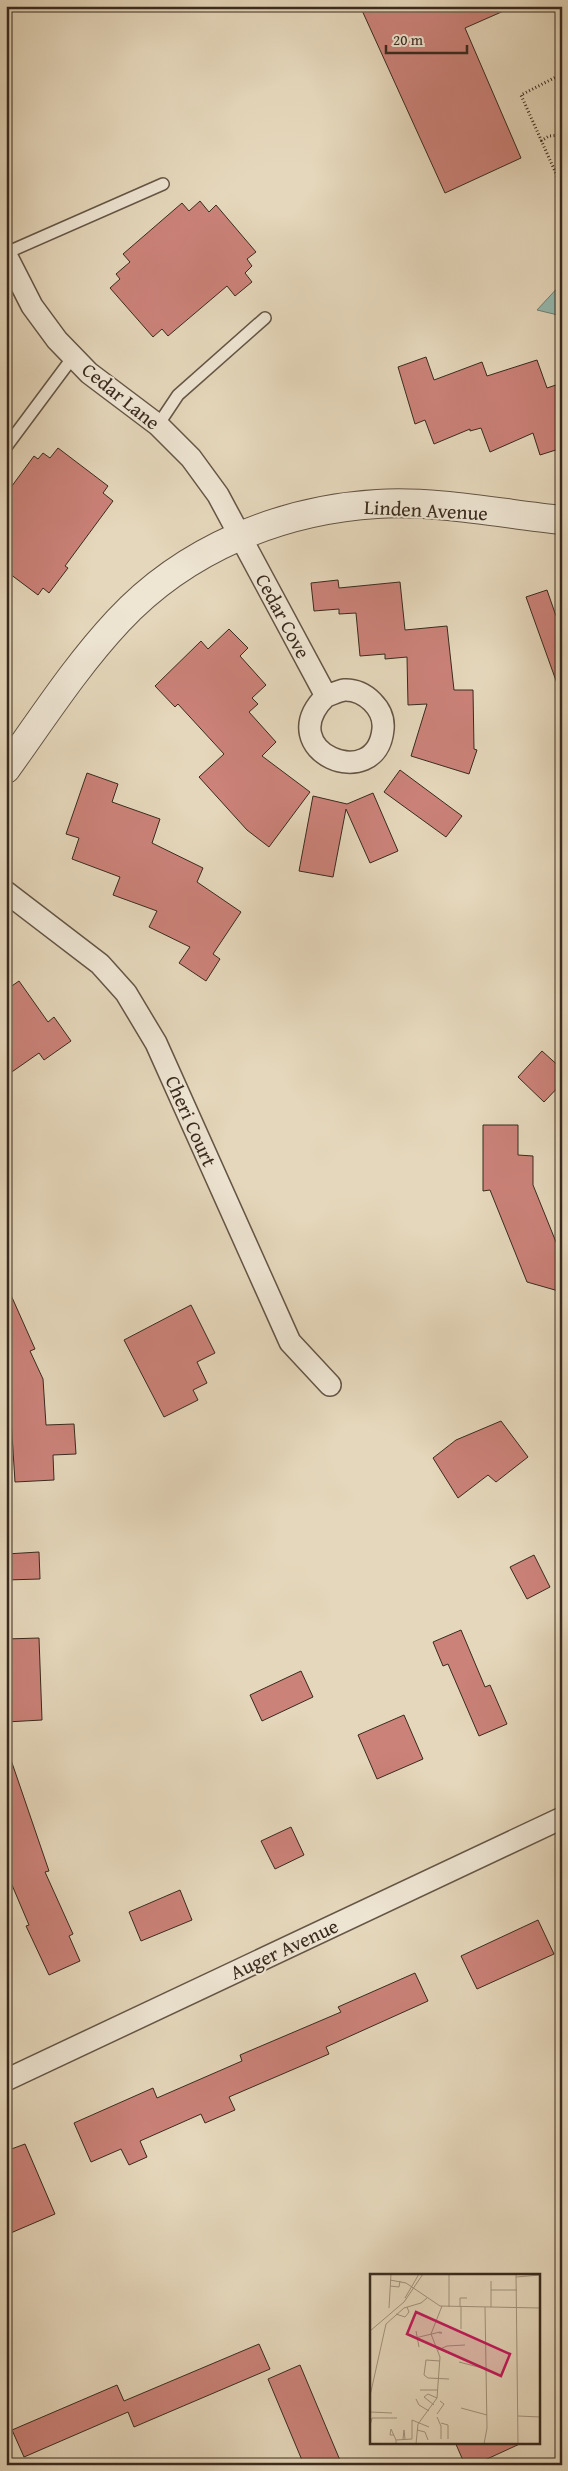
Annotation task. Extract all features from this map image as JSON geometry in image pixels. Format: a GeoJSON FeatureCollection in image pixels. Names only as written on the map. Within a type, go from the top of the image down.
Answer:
{"type":"FeatureCollection","features":[{"type":"Feature","properties":{"kind":"street","name":"Cedar Lane"},"geometry":{"type":"LineString","coordinates":[[6,254],[32,306],[57,340],[89,373],[158,425],[196,465],[218,495],[240,535]]}},
{"type":"Feature","properties":{"kind":"street","name":"Linden Avenue"},"geometry":{"type":"LineString","coordinates":[[6,769],[89,656],[118,620],[154,588],[194,559],[240,535],[278,521],[326,509],[379,504],[430,506],[562,520]]}},
{"type":"Feature","properties":{"kind":"street","name":"Cedar Cove"},"geometry":{"type":"LineString","coordinates":[[240,535],[326,696]]}},
{"type":"Feature","properties":{"kind":"street","name":"Cheri Court"},"geometry":{"type":"LineString","coordinates":[[6,892],[100,964],[126,993],[156,1043],[290,1342],[330,1385]]}},
{"type":"Feature","properties":{"kind":"street","name":"Auger Avenue"},"geometry":{"type":"LineString","coordinates":[[8,2075],[562,1818]]}},
{"type":"Feature","properties":{"kind":"lane"},"geometry":{"type":"LineString","coordinates":[[6,254],[163,184]]}},
{"type":"Feature","properties":{"kind":"lane"},"geometry":{"type":"LineString","coordinates":[[158,425],[178,395],[265,318]]}},
{"type":"Feature","properties":{"kind":"lane"},"geometry":{"type":"LineString","coordinates":[[6,448],[73,356]]}},
{"type":"Feature","properties":{"kind":"path"},"geometry":{"type":"LineString","coordinates":[[558,76],[521,95],[562,187]]}},
{"type":"Feature","properties":{"kind":"path"},"geometry":{"type":"LineString","coordinates":[[541,141],[549,136],[562,136]]}},
{"type":"Feature","properties":{"kind":"water"},"geometry":{"type":"Polygon","coordinates":[[[562,283],[562,316],[537,310],[562,283]]]}},
{"type":"Feature","properties":{"kind":"building"},"geometry":{"type":"Polygon","coordinates":[[[360,6],[515,6],[465,28],[521,158],[445,193],[360,6]]]}},
{"type":"Feature","properties":{"kind":"building"},"geometry":{"type":"Polygon","coordinates":[[[200,201],[209,212],[216,205],[256,252],[247,259],[252,266],[245,273],[252,282],[235,296],[227,286],[168,336],[162,329],[153,337],[110,288],[120,279],[116,274],[130,262],[123,254],[182,203],[189,211],[200,201]]]}},
{"type":"Feature","properties":{"kind":"building"},"geometry":{"type":"Polygon","coordinates":[[[426,357],[434,380],[482,362],[487,376],[537,360],[547,388],[562,383],[562,448],[540,455],[533,433],[490,452],[481,428],[470,431],[470,429],[434,444],[425,420],[415,424],[398,367],[426,357]]]}},
{"type":"Feature","properties":{"kind":"building"},"geometry":{"type":"Polygon","coordinates":[[[58,448],[108,486],[103,493],[113,501],[65,566],[68,568],[49,593],[43,588],[38,595],[6,571],[6,494],[34,456],[38,459],[43,453],[50,458],[58,448]]]}},
{"type":"Feature","properties":{"kind":"building"},"geometry":{"type":"Polygon","coordinates":[[[338,580],[339,588],[400,582],[405,630],[447,626],[454,690],[473,690],[474,749],[477,750],[469,774],[411,756],[427,704],[408,705],[407,657],[385,659],[385,654],[360,656],[356,613],[339,614],[339,609],[314,611],[311,583],[338,580]]]}},
{"type":"Feature","properties":{"kind":"building"},"geometry":{"type":"Polygon","coordinates":[[[547,590],[556,616],[562,614],[562,689],[559,689],[526,597],[547,590]]]}},
{"type":"Feature","properties":{"kind":"building"},"geometry":{"type":"Polygon","coordinates":[[[229,629],[248,648],[240,656],[266,685],[252,698],[258,704],[249,712],[276,742],[262,756],[310,792],[269,847],[247,830],[199,777],[224,754],[178,704],[175,707],[155,686],[201,641],[208,649],[229,629]]]}},
{"type":"Feature","properties":{"kind":"building"},"geometry":{"type":"Polygon","coordinates":[[[400,770],[462,816],[446,837],[384,792],[400,770]]]}},
{"type":"Feature","properties":{"kind":"building"},"geometry":{"type":"Polygon","coordinates":[[[87,773],[118,784],[112,802],[160,819],[152,843],[203,868],[197,882],[241,912],[213,954],[220,959],[206,981],[179,963],[190,947],[149,927],[157,911],[113,895],[120,877],[72,859],[79,838],[66,834],[87,773]]]}},
{"type":"Feature","properties":{"kind":"building"},"geometry":{"type":"Polygon","coordinates":[[[373,793],[398,851],[370,863],[346,809],[333,877],[299,871],[313,796],[347,804],[373,793]]]}},
{"type":"Feature","properties":{"kind":"building"},"geometry":{"type":"Polygon","coordinates":[[[19,981],[48,1022],[54,1017],[71,1041],[44,1060],[39,1053],[6,1076],[6,990],[19,981]]]}},
{"type":"Feature","properties":{"kind":"building"},"geometry":{"type":"Polygon","coordinates":[[[542,1051],[562,1069],[562,1083],[544,1102],[518,1077],[542,1051]]]}},
{"type":"Feature","properties":{"kind":"building"},"geometry":{"type":"Polygon","coordinates":[[[483,1125],[518,1125],[518,1155],[533,1156],[533,1185],[558,1247],[562,1248],[562,1292],[527,1282],[490,1190],[483,1191],[483,1125]]]}},
{"type":"Feature","properties":{"kind":"building"},"geometry":{"type":"Polygon","coordinates":[[[6,1284],[35,1349],[30,1351],[43,1379],[46,1425],[74,1424],[76,1454],[53,1455],[54,1480],[15,1482],[9,1387],[6,1380],[6,1284]]]}},
{"type":"Feature","properties":{"kind":"building"},"geometry":{"type":"Polygon","coordinates":[[[191,1305],[215,1353],[197,1362],[207,1383],[193,1390],[198,1400],[164,1417],[124,1340],[191,1305]]]}},
{"type":"Feature","properties":{"kind":"building"},"geometry":{"type":"Polygon","coordinates":[[[501,1421],[528,1457],[496,1482],[488,1475],[458,1498],[433,1458],[456,1440],[501,1421]]]}},
{"type":"Feature","properties":{"kind":"building"},"geometry":{"type":"Polygon","coordinates":[[[39,1552],[40,1579],[6,1580],[6,1554],[39,1552]]]}},
{"type":"Feature","properties":{"kind":"building"},"geometry":{"type":"Polygon","coordinates":[[[534,1555],[550,1587],[527,1599],[510,1567],[534,1555]]]}},
{"type":"Feature","properties":{"kind":"building"},"geometry":{"type":"Polygon","coordinates":[[[461,1630],[485,1687],[490,1685],[507,1724],[479,1736],[448,1664],[443,1666],[433,1642],[461,1630]]]}},
{"type":"Feature","properties":{"kind":"building"},"geometry":{"type":"Polygon","coordinates":[[[39,1638],[42,1720],[6,1722],[6,1639],[39,1638]]]}},
{"type":"Feature","properties":{"kind":"building"},"geometry":{"type":"Polygon","coordinates":[[[301,1671],[313,1697],[262,1721],[250,1695],[301,1671]]]}},
{"type":"Feature","properties":{"kind":"building"},"geometry":{"type":"Polygon","coordinates":[[[404,1715],[423,1759],[377,1779],[358,1735],[404,1715]]]}},
{"type":"Feature","properties":{"kind":"building"},"geometry":{"type":"Polygon","coordinates":[[[10,1757],[49,1871],[45,1872],[73,1934],[69,1936],[80,1961],[49,1975],[26,1926],[29,1925],[6,1871],[6,1758],[10,1757]]]}},
{"type":"Feature","properties":{"kind":"building"},"geometry":{"type":"Polygon","coordinates":[[[291,1827],[304,1855],[275,1869],[261,1841],[291,1827]]]}},
{"type":"Feature","properties":{"kind":"building"},"geometry":{"type":"Polygon","coordinates":[[[180,1890],[192,1920],[141,1941],[129,1912],[180,1890]]]}},
{"type":"Feature","properties":{"kind":"building"},"geometry":{"type":"Polygon","coordinates":[[[538,1920],[554,1954],[477,1989],[461,1956],[538,1920]]]}},
{"type":"Feature","properties":{"kind":"building"},"geometry":{"type":"Polygon","coordinates":[[[415,1973],[428,2001],[326,2047],[329,2054],[229,2097],[235,2110],[205,2123],[201,2114],[140,2141],[147,2157],[129,2165],[121,2149],[91,2162],[74,2123],[153,2088],[157,2098],[242,2061],[240,2055],[341,2012],[338,2007],[415,1973]]]}},
{"type":"Feature","properties":{"kind":"building"},"geometry":{"type":"Polygon","coordinates":[[[25,2144],[55,2214],[6,2235],[6,2151],[25,2144]]]}},
{"type":"Feature","properties":{"kind":"building"},"geometry":{"type":"Polygon","coordinates":[[[259,2344],[270,2369],[134,2427],[128,2412],[24,2457],[12,2430],[117,2385],[124,2401],[259,2344]]]}},
{"type":"Feature","properties":{"kind":"building"},"geometry":{"type":"Polygon","coordinates":[[[300,2365],[342,2465],[304,2465],[268,2379],[300,2365]]]}},
{"type":"Feature","properties":{"kind":"building"},"geometry":{"type":"Polygon","coordinates":[[[456,2444],[520,2444],[474,2465],[465,2465],[456,2444]]]}}]}
